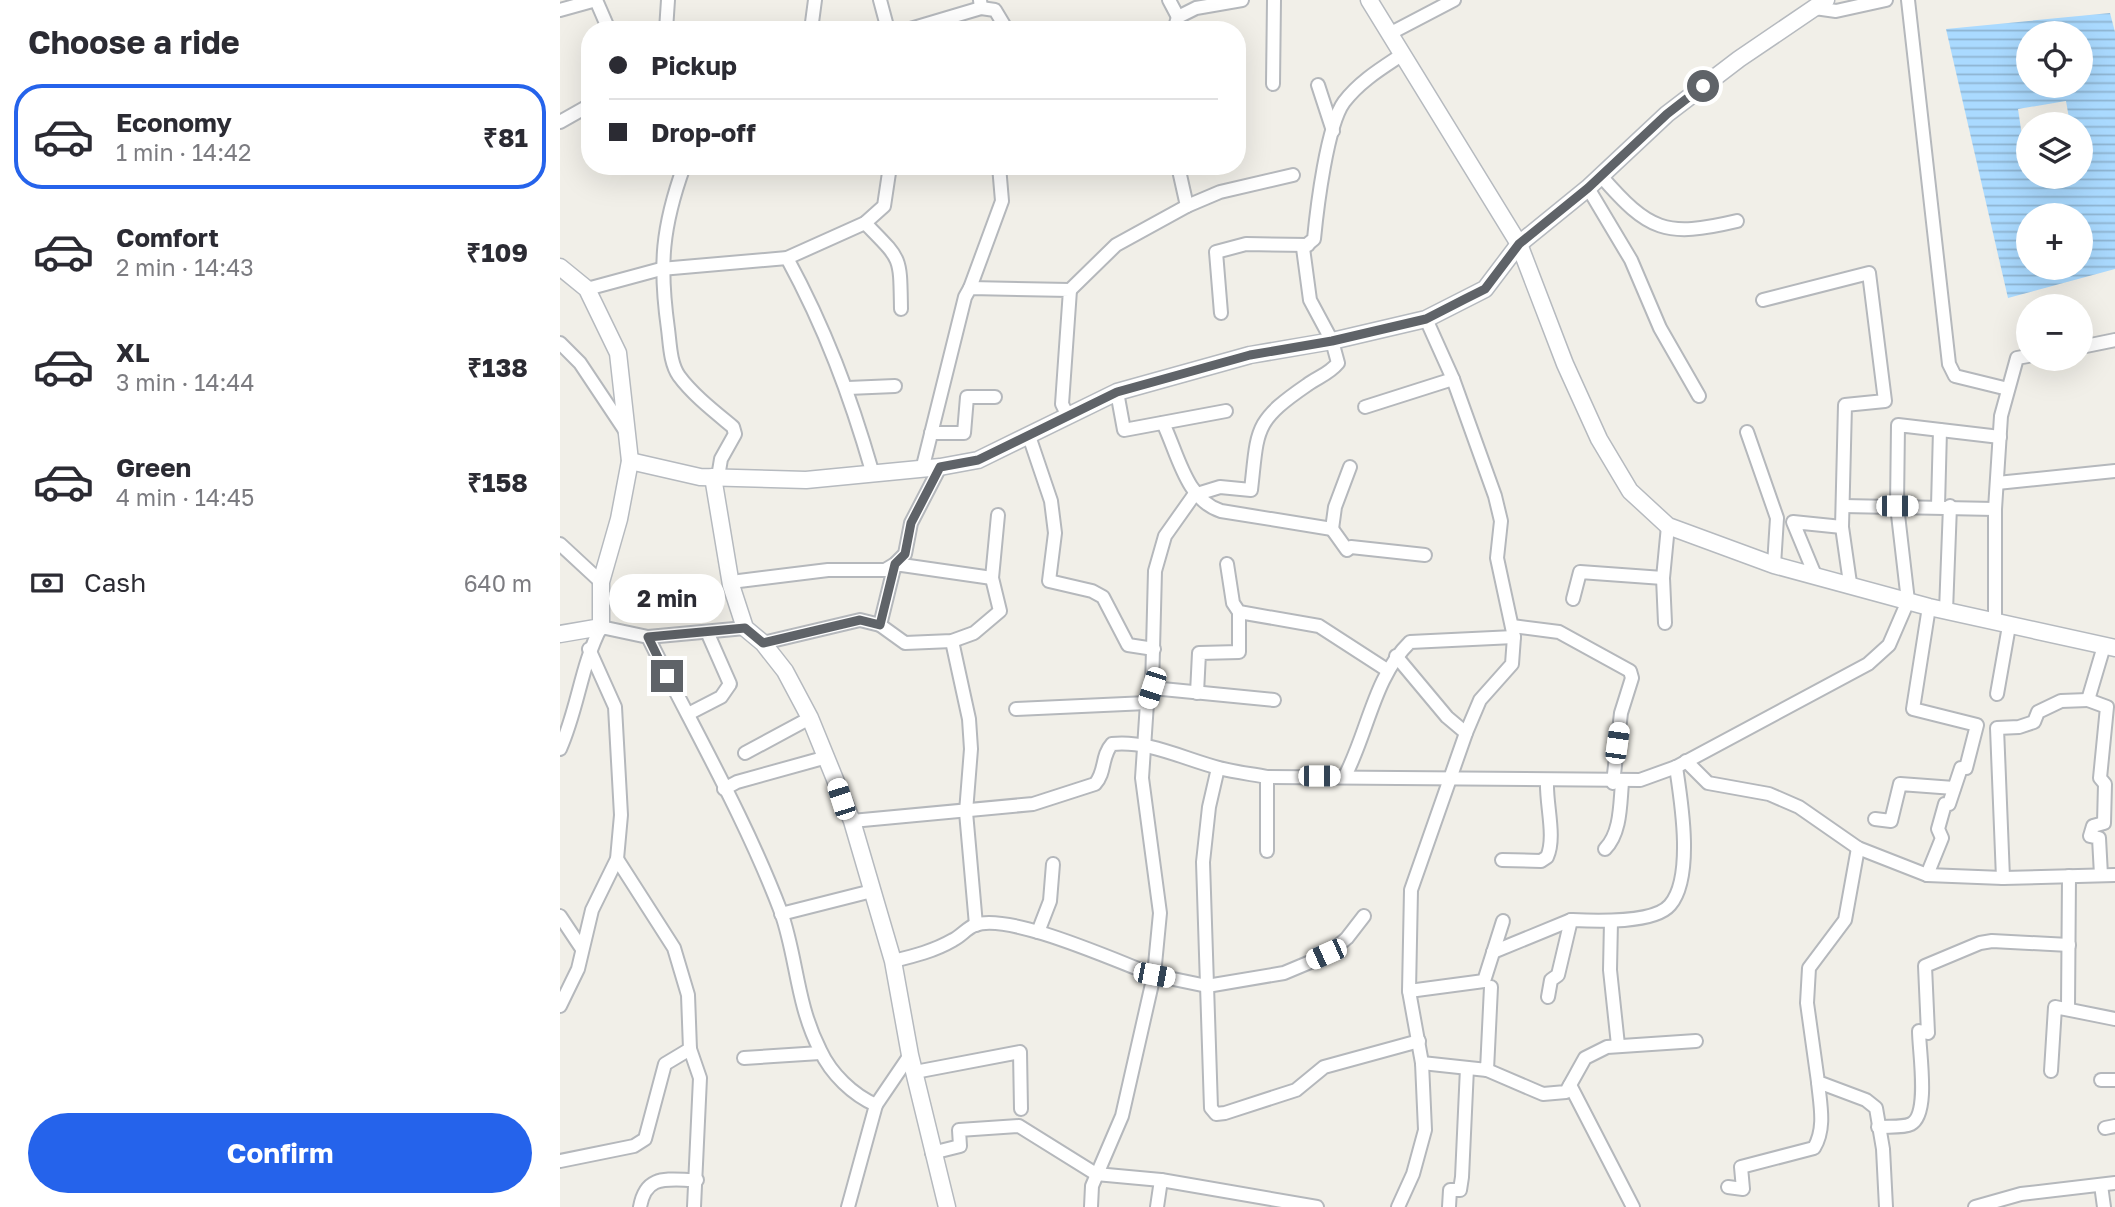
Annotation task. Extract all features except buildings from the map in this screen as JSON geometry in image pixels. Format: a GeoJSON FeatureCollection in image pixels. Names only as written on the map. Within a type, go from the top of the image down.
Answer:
{"type":"FeatureCollection","features":[{"type":"Feature","properties":{"kind":"street"},"geometry":{"type":"LineString","coordinates":[[560,10],[596,0],[605,21]]}},
{"type":"Feature","properties":{"kind":"street"},"geometry":{"type":"LineString","coordinates":[[667,21],[668,0]]}},
{"type":"Feature","properties":{"kind":"street"},"geometry":{"type":"LineString","coordinates":[[812,21],[816,0]]}},
{"type":"Feature","properties":{"kind":"street"},"geometry":{"type":"LineString","coordinates":[[880,0],[886,21]]}},
{"type":"Feature","properties":{"kind":"street"},"geometry":{"type":"LineString","coordinates":[[1169,0],[1175,21]]}},
{"type":"Feature","properties":{"kind":"street"},"geometry":{"type":"LineString","coordinates":[[1180,21],[1196,8],[1242,0]]}},
{"type":"Feature","properties":{"kind":"street"},"geometry":{"type":"LineString","coordinates":[[1273,85],[1274,0]]}},
{"type":"Feature","properties":{"kind":"street"},"geometry":{"type":"LineString","coordinates":[[1369,0],[1460,153],[1519,244],[1599,439],[1630,491],[1668,526],[1774,565],[1850,583],[1929,607],[2109,647],[2088,700]]}},
{"type":"Feature","properties":{"kind":"street"},"geometry":{"type":"LineString","coordinates":[[1389,34],[1454,0]]}},
{"type":"Feature","properties":{"kind":"street"},"geometry":{"type":"LineString","coordinates":[[631,461],[716,477],[806,480],[872,471],[940,467],[978,460],[1117,392],[1250,355],[1332,341],[1426,319],[1485,289],[1519,244],[1588,188],[1667,114],[1739,59],[1821,4],[1836,11],[1886,0]]}},
{"type":"Feature","properties":{"kind":"street"},"geometry":{"type":"LineString","coordinates":[[1908,0],[1949,363],[1955,376],[2008,389]]}},
{"type":"Feature","properties":{"kind":"street"},"geometry":{"type":"LineString","coordinates":[[932,21],[980,4],[995,10],[1004,21]]}},
{"type":"Feature","properties":{"kind":"street"},"geometry":{"type":"LineString","coordinates":[[1091,1207],[1096,1174],[1122,1116],[1154,975],[1160,912],[1142,778],[1147,703],[1152,688],[1155,571],[1165,536],[1194,495],[1220,487],[1251,490],[1259,427],[1268,415],[1308,384],[1331,372],[1338,363],[1332,341],[1310,300],[1303,248],[1314,239],[1320,185],[1342,104],[1360,83],[1403,54]]}},
{"type":"Feature","properties":{"kind":"street"},"geometry":{"type":"LineString","coordinates":[[1318,85],[1334,131]]}},
{"type":"Feature","properties":{"kind":"street"},"geometry":{"type":"LineString","coordinates":[[560,122],[581,110]]}},
{"type":"Feature","properties":{"kind":"street"},"geometry":{"type":"LineString","coordinates":[[681,175],[668,209],[661,269],[671,355],[677,374],[733,427],[735,434],[721,459],[716,477],[731,585],[745,628],[763,643],[785,671],[810,718],[852,821],[893,961],[910,1055],[947,1207]]}},
{"type":"Feature","properties":{"kind":"street"},"geometry":{"type":"LineString","coordinates":[[587,289],[661,269],[787,258],[865,223],[884,206],[889,175]]}},
{"type":"Feature","properties":{"kind":"street"},"geometry":{"type":"LineString","coordinates":[[922,470],[965,297],[1002,201],[1000,175]]}},
{"type":"Feature","properties":{"kind":"street"},"geometry":{"type":"LineString","coordinates":[[1180,175],[1187,206]]}},
{"type":"Feature","properties":{"kind":"street"},"geometry":{"type":"LineString","coordinates":[[1068,416],[1062,404],[1070,290],[1116,245],[1187,206],[1220,192],[1293,175]]}},
{"type":"Feature","properties":{"kind":"street"},"geometry":{"type":"LineString","coordinates":[[1601,176],[1629,208],[1661,227],[1699,230],[1737,220]]}},
{"type":"Feature","properties":{"kind":"street"},"geometry":{"type":"LineString","coordinates":[[1588,188],[1631,260],[1660,328],[1699,396]]}},
{"type":"Feature","properties":{"kind":"street"},"geometry":{"type":"LineString","coordinates":[[865,223],[896,254],[900,267],[901,309]]}},
{"type":"Feature","properties":{"kind":"street"},"geometry":{"type":"LineString","coordinates":[[1221,313],[1216,252],[1246,244],[1308,245]]}},
{"type":"Feature","properties":{"kind":"street"},"geometry":{"type":"LineString","coordinates":[[787,258],[812,305],[848,388],[872,471]]}},
{"type":"Feature","properties":{"kind":"street"},"geometry":{"type":"LineString","coordinates":[[560,267],[587,289],[618,353],[631,461],[619,519],[601,582],[601,627],[589,649],[569,729],[560,749]]}},
{"type":"Feature","properties":{"kind":"street"},"geometry":{"type":"LineString","coordinates":[[1763,300],[1869,274],[1885,401],[1845,405],[1842,527],[1850,583]]}},
{"type":"Feature","properties":{"kind":"street"},"geometry":{"type":"LineString","coordinates":[[970,288],[1070,290]]}},
{"type":"Feature","properties":{"kind":"street"},"geometry":{"type":"LineString","coordinates":[[1398,1207],[1413,1174],[1425,1130],[1422,1063],[1409,991],[1411,890],[1480,700],[1512,664],[1513,631],[1497,558],[1501,521],[1483,459],[1453,379],[1426,319]]}},
{"type":"Feature","properties":{"kind":"street"},"geometry":{"type":"LineString","coordinates":[[2093,345],[2115,340]]}},
{"type":"Feature","properties":{"kind":"street"},"geometry":{"type":"LineString","coordinates":[[560,343],[580,363],[627,433]]}},
{"type":"Feature","properties":{"kind":"street"},"geometry":{"type":"LineString","coordinates":[[1997,694],[2002,623],[1995,509],[2000,438],[2008,389],[2016,361]]}},
{"type":"Feature","properties":{"kind":"street"},"geometry":{"type":"LineString","coordinates":[[1366,407],[1453,379]]}},
{"type":"Feature","properties":{"kind":"street"},"geometry":{"type":"LineString","coordinates":[[848,388],[895,386]]}},
{"type":"Feature","properties":{"kind":"street"},"geometry":{"type":"LineString","coordinates":[[1117,392],[1124,430],[1226,411]]}},
{"type":"Feature","properties":{"kind":"street"},"geometry":{"type":"LineString","coordinates":[[931,433],[964,433],[967,397],[995,397]]}},
{"type":"Feature","properties":{"kind":"street"},"geometry":{"type":"LineString","coordinates":[[1163,423],[1194,495],[1207,506],[1222,511],[1332,529]]}},
{"type":"Feature","properties":{"kind":"street"},"geometry":{"type":"LineString","coordinates":[[852,821],[1033,804],[1095,784],[1102,776],[1105,751],[1112,744],[1123,742],[1218,768],[1267,777],[1453,777],[1618,783],[1640,780],[1681,764],[1868,664],[1889,645],[1908,601],[1897,506],[1898,425],[2000,438]]}},
{"type":"Feature","properties":{"kind":"street"},"geometry":{"type":"LineString","coordinates":[[1940,430],[1946,611]]}},
{"type":"Feature","properties":{"kind":"street"},"geometry":{"type":"LineString","coordinates":[[1748,432],[1777,518],[1774,565]]}},
{"type":"Feature","properties":{"kind":"street"},"geometry":{"type":"LineString","coordinates":[[1029,436],[1051,501],[1055,533],[1049,581],[1092,591],[1102,597],[1128,645],[1154,649]]}},
{"type":"Feature","properties":{"kind":"street"},"geometry":{"type":"LineString","coordinates":[[731,585],[739,581],[828,570],[885,570],[905,554],[911,523],[940,467]]}},
{"type":"Feature","properties":{"kind":"street"},"geometry":{"type":"LineString","coordinates":[[1350,467],[1335,507],[1332,529],[1347,550],[1351,547],[1425,555]]}},
{"type":"Feature","properties":{"kind":"street"},"geometry":{"type":"LineString","coordinates":[[1997,483],[2115,471]]}},
{"type":"Feature","properties":{"kind":"street"},"geometry":{"type":"LineString","coordinates":[[1843,506],[1995,509]]}},
{"type":"Feature","properties":{"kind":"street"},"geometry":{"type":"LineString","coordinates":[[763,643],[860,620],[880,625],[905,643],[952,641],[974,633],[1000,611],[992,578],[998,515]]}},
{"type":"Feature","properties":{"kind":"street"},"geometry":{"type":"LineString","coordinates":[[1815,575],[1793,522],[1842,527]]}},
{"type":"Feature","properties":{"kind":"street"},"geometry":{"type":"LineString","coordinates":[[1665,623],[1663,578],[1668,526]]}},
{"type":"Feature","properties":{"kind":"street"},"geometry":{"type":"LineString","coordinates":[[560,544],[601,582]]}},
{"type":"Feature","properties":{"kind":"street"},"geometry":{"type":"LineString","coordinates":[[895,564],[992,578]]}},
{"type":"Feature","properties":{"kind":"street"},"geometry":{"type":"LineString","coordinates":[[880,625],[895,564]]}},
{"type":"Feature","properties":{"kind":"street"},"geometry":{"type":"LineString","coordinates":[[1197,692],[1199,653],[1239,652],[1238,612],[1233,603],[1227,564]]}},
{"type":"Feature","properties":{"kind":"street"},"geometry":{"type":"LineString","coordinates":[[1573,599],[1580,572],[1663,578]]}},
{"type":"Feature","properties":{"kind":"street"},"geometry":{"type":"LineString","coordinates":[[1927,875],[1942,838],[1938,829],[1945,804],[1949,804],[1961,768],[1966,768],[1977,725],[1913,709],[1929,607]]}},
{"type":"Feature","properties":{"kind":"street"},"geometry":{"type":"LineString","coordinates":[[1238,612],[1320,626],[1387,670]]}},
{"type":"Feature","properties":{"kind":"street"},"geometry":{"type":"LineString","coordinates":[[560,634],[601,627],[648,637],[708,634],[745,628]]}},
{"type":"Feature","properties":{"kind":"street"},"geometry":{"type":"LineString","coordinates":[[1345,776],[1360,744],[1387,670],[1409,642],[1422,640],[1440,643],[1513,631],[1559,632],[1630,671],[1632,678],[1621,712],[1618,823],[1610,844],[1605,849]]}},
{"type":"Feature","properties":{"kind":"street"},"geometry":{"type":"LineString","coordinates":[[688,714],[721,697],[730,684],[708,634]]}},
{"type":"Feature","properties":{"kind":"street"},"geometry":{"type":"LineString","coordinates":[[648,637],[688,714],[782,914],[799,997],[820,1052],[855,1096],[876,1105]]}},
{"type":"Feature","properties":{"kind":"street"},"geometry":{"type":"LineString","coordinates":[[952,641],[969,719],[971,750],[966,812],[976,925]]}},
{"type":"Feature","properties":{"kind":"street"},"geometry":{"type":"LineString","coordinates":[[560,1006],[578,968],[592,910],[617,859],[621,815],[615,707],[589,649]]}},
{"type":"Feature","properties":{"kind":"street"},"geometry":{"type":"LineString","coordinates":[[1396,656],[1447,717],[1466,733]]}},
{"type":"Feature","properties":{"kind":"street"},"geometry":{"type":"LineString","coordinates":[[1152,688],[1274,700]]}},
{"type":"Feature","properties":{"kind":"street"},"geometry":{"type":"LineString","coordinates":[[2003,878],[1997,728],[2019,727],[2034,722],[2038,712],[2061,701],[2088,700],[2107,707],[2100,778],[2105,784],[2104,823],[2093,826],[2090,836],[2099,838],[2101,875]]}},
{"type":"Feature","properties":{"kind":"street"},"geometry":{"type":"LineString","coordinates":[[1016,709],[1147,703]]}},
{"type":"Feature","properties":{"kind":"street"},"geometry":{"type":"LineString","coordinates":[[745,753],[810,718]]}},
{"type":"Feature","properties":{"kind":"street"},"geometry":{"type":"LineString","coordinates":[[724,789],[737,782],[827,757]]}},
{"type":"Feature","properties":{"kind":"street"},"geometry":{"type":"LineString","coordinates":[[1681,764],[1707,783],[1769,794],[1799,807],[1858,848],[1927,875],[2003,878],[2115,875]]}},
{"type":"Feature","properties":{"kind":"street"},"geometry":{"type":"LineString","coordinates":[[1493,952],[1571,920],[1611,921],[1657,914],[1670,905],[1677,890],[1684,844],[1681,764]]}},
{"type":"Feature","properties":{"kind":"street"},"geometry":{"type":"LineString","coordinates":[[1218,768],[1203,862],[1211,1108],[1216,1114],[1296,1090],[1324,1067],[1419,1041]]}},
{"type":"Feature","properties":{"kind":"street"},"geometry":{"type":"LineString","coordinates":[[1267,777],[1267,850]]}},
{"type":"Feature","properties":{"kind":"street"},"geometry":{"type":"LineString","coordinates":[[1503,860],[1541,862],[1547,857],[1552,836],[1546,808],[1547,782]]}},
{"type":"Feature","properties":{"kind":"street"},"geometry":{"type":"LineString","coordinates":[[1875,819],[1891,821],[1900,784],[1954,788]]}},
{"type":"Feature","properties":{"kind":"street"},"geometry":{"type":"LineString","coordinates":[[1728,1187],[1743,1189],[1741,1167],[1814,1148],[1821,1137],[1818,1082],[1807,1003],[1810,968],[1844,919],[1858,848]]}},
{"type":"Feature","properties":{"kind":"street"},"geometry":{"type":"LineString","coordinates":[[617,859],[674,948],[688,995],[690,1049],[700,1078],[694,1207]]}},
{"type":"Feature","properties":{"kind":"street"},"geometry":{"type":"LineString","coordinates":[[1038,932],[1050,901],[1053,864]]}},
{"type":"Feature","properties":{"kind":"street"},"geometry":{"type":"LineString","coordinates":[[2068,1007],[2069,876]]}},
{"type":"Feature","properties":{"kind":"street"},"geometry":{"type":"LineString","coordinates":[[782,914],[873,891]]}},
{"type":"Feature","properties":{"kind":"street"},"geometry":{"type":"LineString","coordinates":[[560,916],[582,949]]}},
{"type":"Feature","properties":{"kind":"street"},"geometry":{"type":"LineString","coordinates":[[893,961],[918,956],[954,940],[976,925],[1004,924],[1038,932],[1154,975],[1207,986],[1283,973],[1326,954],[1347,938],[1364,916]]}},
{"type":"Feature","properties":{"kind":"street"},"geometry":{"type":"LineString","coordinates":[[1409,991],[1484,981],[1503,920]]}},
{"type":"Feature","properties":{"kind":"street"},"geometry":{"type":"LineString","coordinates":[[1548,997],[1551,980],[1558,975],[1571,920]]}},
{"type":"Feature","properties":{"kind":"street"},"geometry":{"type":"LineString","coordinates":[[1611,921],[1610,970],[1618,1045]]}},
{"type":"Feature","properties":{"kind":"street"},"geometry":{"type":"LineString","coordinates":[[1878,1127],[1909,1125],[1918,1119],[1923,1107],[1919,1031],[1928,1033],[1926,967],[1980,943],[2069,945]]}},
{"type":"Feature","properties":{"kind":"street"},"geometry":{"type":"LineString","coordinates":[[1487,1070],[1491,987]]}},
{"type":"Feature","properties":{"kind":"street"},"geometry":{"type":"LineString","coordinates":[[2051,1071],[2055,1007],[2068,1007],[2115,1019]]}},
{"type":"Feature","properties":{"kind":"street"},"geometry":{"type":"LineString","coordinates":[[1422,1063],[1487,1070],[1543,1094],[1566,1092],[1585,1059],[1594,1052],[1618,1045],[1696,1041]]}},
{"type":"Feature","properties":{"kind":"street"},"geometry":{"type":"LineString","coordinates":[[560,1161],[635,1146],[645,1139],[665,1064],[690,1049]]}},
{"type":"Feature","properties":{"kind":"street"},"geometry":{"type":"LineString","coordinates":[[744,1058],[820,1052]]}},
{"type":"Feature","properties":{"kind":"street"},"geometry":{"type":"LineString","coordinates":[[915,1072],[1020,1052],[1021,1109]]}},
{"type":"Feature","properties":{"kind":"street"},"geometry":{"type":"LineString","coordinates":[[848,1207],[876,1105],[910,1055]]}},
{"type":"Feature","properties":{"kind":"street"},"geometry":{"type":"LineString","coordinates":[[1449,1207],[1450,1190],[1460,1190],[1462,1177],[1467,1068]]}},
{"type":"Feature","properties":{"kind":"street"},"geometry":{"type":"LineString","coordinates":[[2101,1080],[2115,1080]]}},
{"type":"Feature","properties":{"kind":"street"},"geometry":{"type":"LineString","coordinates":[[1818,1082],[1866,1100],[1875,1108],[1883,1149],[1886,1207]]}},
{"type":"Feature","properties":{"kind":"street"},"geometry":{"type":"LineString","coordinates":[[1570,1085],[1633,1207]]}},
{"type":"Feature","properties":{"kind":"street"},"geometry":{"type":"LineString","coordinates":[[932,1153],[960,1146],[959,1130],[1019,1126],[1096,1174],[1160,1180],[1317,1207]]}},
{"type":"Feature","properties":{"kind":"street"},"geometry":{"type":"LineString","coordinates":[[640,1207],[643,1191],[653,1182],[697,1180]]}},
{"type":"Feature","properties":{"kind":"street"},"geometry":{"type":"LineString","coordinates":[[1157,1207],[1160,1180]]}},
{"type":"Feature","properties":{"kind":"street"},"geometry":{"type":"LineString","coordinates":[[1975,1207],[2115,1183]]}},
{"type":"Feature","properties":{"kind":"street"},"geometry":{"type":"LineString","coordinates":[[2101,1185],[2104,1207]]}},
{"type":"Feature","properties":{"kind":"water"},"geometry":{"type":"Polygon","coordinates":[[[2110,13],[2115,32],[2115,269],[2093,275],[2093,203],[2016,203],[2016,280],[2074,280],[2008,298],[1946,29],[2016,22],[2016,98],[2093,98],[2093,21],[2028,21],[2110,13]]]}},
{"type":"Feature","properties":{"kind":"pier"},"geometry":{"type":"Polygon","coordinates":[[[2066,101],[2068,112],[2018,112],[2018,109],[2066,101]]]}},
{"type":"Feature","properties":{"kind":"route"},"geometry":{"type":"LineString","coordinates":[[667,676],[648,637],[708,634],[745,628],[763,643],[860,620],[880,625],[895,564],[905,554],[911,523],[923,505],[940,467],[978,460],[1117,392],[1250,355],[1332,341],[1426,319],[1485,289],[1519,244],[1588,188],[1667,114],[1703,86]]}}]}
